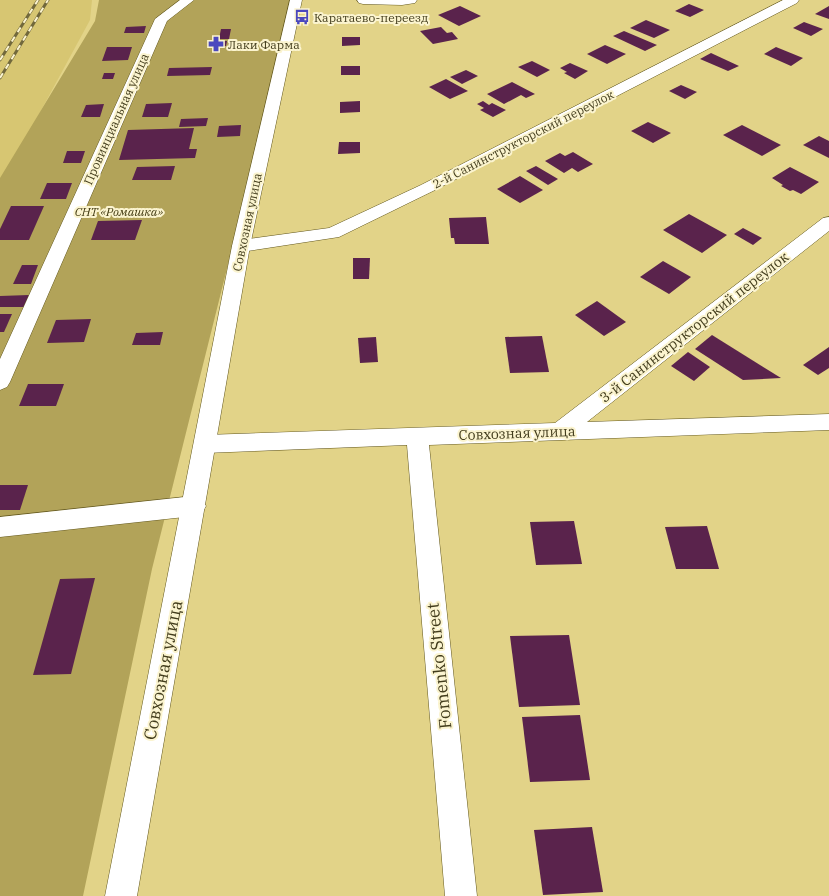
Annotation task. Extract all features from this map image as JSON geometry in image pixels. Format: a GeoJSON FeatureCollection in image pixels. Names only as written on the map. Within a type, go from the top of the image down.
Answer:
{"type":"FeatureCollection","features":[{"type":"Feature","properties":{"kind":"street","name":"Провинциальная улица"},"geometry":{"type":"LineString","coordinates":[[0,382],[160,19],[188,0]]}},
{"type":"Feature","properties":{"kind":"street","name":"Совхозная улица"},"geometry":{"type":"LineString","coordinates":[[120,896],[194,506],[241,246],[296,0]]}},
{"type":"Feature","properties":{"kind":"street"},"geometry":{"type":"LineString","coordinates":[[363,0],[411,0]]}},
{"type":"Feature","properties":{"kind":"street","name":"2-й Санинструкторский переулок"},"geometry":{"type":"LineString","coordinates":[[241,246],[333,233],[428,188],[794,0]]}},
{"type":"Feature","properties":{"kind":"street","name":"3-й Санинструкторский переулок"},"geometry":{"type":"LineString","coordinates":[[560,432],[829,222]]}},
{"type":"Feature","properties":{"kind":"street","name":"Совхозная улица"},"geometry":{"type":"LineString","coordinates":[[205,444],[829,422]]}},
{"type":"Feature","properties":{"kind":"street","name":"Fomenko Street"},"geometry":{"type":"LineString","coordinates":[[417,437],[462,896]]}},
{"type":"Feature","properties":{"kind":"street"},"geometry":{"type":"LineString","coordinates":[[0,527],[194,506]]}},
{"type":"Feature","properties":{"kind":"shaded area"},"geometry":{"type":"Polygon","coordinates":[[[0,0],[92,0],[90,20],[0,186],[0,0]]]}},
{"type":"Feature","properties":{"kind":"green space","name":"СНТ «Ромашка»"},"geometry":{"type":"Polygon","coordinates":[[[99,0],[294,0],[152,569],[83,896],[0,896],[0,178],[95,21],[99,0]]]}},
{"type":"Feature","properties":{"kind":"building"},"geometry":{"type":"Polygon","coordinates":[[[689,4],[704,10],[690,17],[675,11],[689,4]]]}},
{"type":"Feature","properties":{"kind":"building"},"geometry":{"type":"Polygon","coordinates":[[[460,6],[481,16],[459,26],[438,15],[460,6]]]}},
{"type":"Feature","properties":{"kind":"building"},"geometry":{"type":"Polygon","coordinates":[[[829,6],[829,19],[815,14],[829,6]]]}},
{"type":"Feature","properties":{"kind":"building"},"geometry":{"type":"Polygon","coordinates":[[[646,20],[670,30],[654,38],[630,28],[646,20]]]}},
{"type":"Feature","properties":{"kind":"building"},"geometry":{"type":"Polygon","coordinates":[[[804,22],[823,29],[811,36],[793,28],[804,22]]]}},
{"type":"Feature","properties":{"kind":"building"},"geometry":{"type":"Polygon","coordinates":[[[146,26],[144,33],[124,33],[126,27],[146,26]]]}},
{"type":"Feature","properties":{"kind":"building"},"geometry":{"type":"Polygon","coordinates":[[[441,27],[447,33],[452,32],[458,39],[433,44],[420,31],[441,27]]]}},
{"type":"Feature","properties":{"kind":"building"},"geometry":{"type":"Polygon","coordinates":[[[221,29],[231,29],[229,39],[219,39],[221,29]]]}},
{"type":"Feature","properties":{"kind":"building"},"geometry":{"type":"Polygon","coordinates":[[[624,31],[657,45],[645,51],[613,36],[624,31]]]}},
{"type":"Feature","properties":{"kind":"building"},"geometry":{"type":"Polygon","coordinates":[[[342,37],[360,37],[360,45],[342,46],[342,37]]]}},
{"type":"Feature","properties":{"kind":"building"},"geometry":{"type":"Polygon","coordinates":[[[211,41],[227,41],[226,46],[210,47],[211,41]]]}},
{"type":"Feature","properties":{"kind":"building"},"geometry":{"type":"Polygon","coordinates":[[[605,45],[626,54],[607,64],[587,54],[605,45]]]}},
{"type":"Feature","properties":{"kind":"building"},"geometry":{"type":"Polygon","coordinates":[[[107,47],[132,47],[128,60],[102,61],[107,47]]]}},
{"type":"Feature","properties":{"kind":"building"},"geometry":{"type":"Polygon","coordinates":[[[776,47],[803,58],[791,66],[764,54],[776,47]]]}},
{"type":"Feature","properties":{"kind":"building"},"geometry":{"type":"Polygon","coordinates":[[[711,53],[739,66],[728,71],[700,59],[711,53]]]}},
{"type":"Feature","properties":{"kind":"building"},"geometry":{"type":"Polygon","coordinates":[[[532,61],[550,70],[537,77],[518,67],[532,61]]]}},
{"type":"Feature","properties":{"kind":"building"},"geometry":{"type":"Polygon","coordinates":[[[570,63],[588,71],[575,79],[564,73],[567,72],[560,68],[570,63]]]}},
{"type":"Feature","properties":{"kind":"building"},"geometry":{"type":"Polygon","coordinates":[[[341,66],[360,66],[360,75],[341,75],[341,66]]]}},
{"type":"Feature","properties":{"kind":"building"},"geometry":{"type":"Polygon","coordinates":[[[212,67],[210,75],[167,76],[169,68],[212,67]]]}},
{"type":"Feature","properties":{"kind":"building"},"geometry":{"type":"Polygon","coordinates":[[[466,70],[478,76],[462,84],[450,77],[466,70]]]}},
{"type":"Feature","properties":{"kind":"building"},"geometry":{"type":"Polygon","coordinates":[[[104,73],[115,73],[113,79],[102,79],[104,73]]]}},
{"type":"Feature","properties":{"kind":"building"},"geometry":{"type":"Polygon","coordinates":[[[446,79],[468,91],[450,99],[429,87],[446,79]]]}},
{"type":"Feature","properties":{"kind":"building"},"geometry":{"type":"Polygon","coordinates":[[[512,82],[535,94],[526,98],[521,95],[504,104],[487,94],[512,82]]]}},
{"type":"Feature","properties":{"kind":"building"},"geometry":{"type":"Polygon","coordinates":[[[681,85],[697,92],[685,99],[669,91],[681,85]]]}},
{"type":"Feature","properties":{"kind":"building"},"geometry":{"type":"Polygon","coordinates":[[[360,101],[360,112],[340,113],[340,102],[360,101]]]}},
{"type":"Feature","properties":{"kind":"building"},"geometry":{"type":"Polygon","coordinates":[[[483,101],[489,105],[492,103],[506,110],[493,117],[480,110],[484,108],[477,104],[483,101]]]}},
{"type":"Feature","properties":{"kind":"building"},"geometry":{"type":"Polygon","coordinates":[[[172,103],[168,117],[142,117],[146,104],[172,103]]]}},
{"type":"Feature","properties":{"kind":"building"},"geometry":{"type":"Polygon","coordinates":[[[104,104],[100,117],[81,117],[86,105],[104,104]]]}},
{"type":"Feature","properties":{"kind":"building"},"geometry":{"type":"Polygon","coordinates":[[[208,118],[206,126],[179,127],[181,119],[208,118]]]}},
{"type":"Feature","properties":{"kind":"building"},"geometry":{"type":"Polygon","coordinates":[[[648,122],[671,133],[653,143],[631,131],[648,122]]]}},
{"type":"Feature","properties":{"kind":"building"},"geometry":{"type":"Polygon","coordinates":[[[241,125],[240,136],[217,137],[219,126],[241,125]]]}},
{"type":"Feature","properties":{"kind":"building"},"geometry":{"type":"Polygon","coordinates":[[[742,125],[781,145],[762,156],[723,135],[742,125]]]}},
{"type":"Feature","properties":{"kind":"building"},"geometry":{"type":"Polygon","coordinates":[[[194,128],[189,149],[197,149],[195,158],[119,160],[128,130],[194,128]]]}},
{"type":"Feature","properties":{"kind":"building"},"geometry":{"type":"Polygon","coordinates":[[[819,136],[829,141],[829,158],[803,145],[819,136]]]}},
{"type":"Feature","properties":{"kind":"building"},"geometry":{"type":"Polygon","coordinates":[[[339,142],[360,142],[360,153],[338,154],[339,142]]]}},
{"type":"Feature","properties":{"kind":"building"},"geometry":{"type":"Polygon","coordinates":[[[67,151],[85,151],[81,163],[63,163],[67,151]]]}},
{"type":"Feature","properties":{"kind":"building"},"geometry":{"type":"Polygon","coordinates":[[[573,152],[593,164],[578,172],[572,168],[564,173],[545,161],[560,153],[565,156],[573,152]]]}},
{"type":"Feature","properties":{"kind":"building"},"geometry":{"type":"Polygon","coordinates":[[[175,166],[171,180],[132,180],[137,167],[175,166]]]}},
{"type":"Feature","properties":{"kind":"building"},"geometry":{"type":"Polygon","coordinates":[[[536,166],[558,179],[548,185],[526,171],[536,166]]]}},
{"type":"Feature","properties":{"kind":"building"},"geometry":{"type":"Polygon","coordinates":[[[790,167],[819,182],[801,194],[793,190],[790,191],[781,186],[783,185],[772,178],[790,167]]]}},
{"type":"Feature","properties":{"kind":"building"},"geometry":{"type":"Polygon","coordinates":[[[520,176],[543,190],[520,203],[497,189],[520,176]]]}},
{"type":"Feature","properties":{"kind":"building"},"geometry":{"type":"Polygon","coordinates":[[[47,183],[72,183],[66,199],[40,199],[47,183]]]}},
{"type":"Feature","properties":{"kind":"building"},"geometry":{"type":"Polygon","coordinates":[[[11,206],[44,206],[29,240],[0,240],[0,229],[11,206]]]}},
{"type":"Feature","properties":{"kind":"building"},"geometry":{"type":"Polygon","coordinates":[[[689,214],[727,235],[702,253],[663,230],[689,214]]]}},
{"type":"Feature","properties":{"kind":"building"},"geometry":{"type":"Polygon","coordinates":[[[486,217],[489,244],[455,244],[454,238],[451,238],[449,218],[486,217]]]}},
{"type":"Feature","properties":{"kind":"building"},"geometry":{"type":"Polygon","coordinates":[[[142,220],[135,240],[91,240],[98,221],[142,220]]]}},
{"type":"Feature","properties":{"kind":"building"},"geometry":{"type":"Polygon","coordinates":[[[743,228],[762,238],[753,245],[734,234],[743,228]]]}},
{"type":"Feature","properties":{"kind":"building"},"geometry":{"type":"Polygon","coordinates":[[[353,258],[370,258],[369,279],[353,279],[353,258]]]}},
{"type":"Feature","properties":{"kind":"building"},"geometry":{"type":"Polygon","coordinates":[[[663,261],[691,277],[669,294],[640,277],[663,261]]]}},
{"type":"Feature","properties":{"kind":"building"},"geometry":{"type":"Polygon","coordinates":[[[22,265],[38,265],[31,284],[13,284],[22,265]]]}},
{"type":"Feature","properties":{"kind":"building"},"geometry":{"type":"Polygon","coordinates":[[[29,295],[25,307],[0,307],[0,296],[29,295]]]}},
{"type":"Feature","properties":{"kind":"building"},"geometry":{"type":"Polygon","coordinates":[[[597,301],[626,322],[604,336],[575,315],[597,301]]]}},
{"type":"Feature","properties":{"kind":"building"},"geometry":{"type":"Polygon","coordinates":[[[0,314],[12,314],[4,332],[0,332],[0,314]]]}},
{"type":"Feature","properties":{"kind":"building"},"geometry":{"type":"Polygon","coordinates":[[[91,319],[84,342],[47,343],[56,320],[91,319]]]}},
{"type":"Feature","properties":{"kind":"building"},"geometry":{"type":"Polygon","coordinates":[[[163,332],[160,345],[132,345],[136,333],[163,332]]]}},
{"type":"Feature","properties":{"kind":"building"},"geometry":{"type":"Polygon","coordinates":[[[712,335],[781,378],[743,380],[695,349],[712,335]]]}},
{"type":"Feature","properties":{"kind":"building"},"geometry":{"type":"Polygon","coordinates":[[[542,336],[549,372],[510,373],[505,337],[542,336]]]}},
{"type":"Feature","properties":{"kind":"building"},"geometry":{"type":"Polygon","coordinates":[[[376,337],[378,362],[360,363],[358,338],[376,337]]]}},
{"type":"Feature","properties":{"kind":"building"},"geometry":{"type":"Polygon","coordinates":[[[829,347],[829,368],[818,375],[803,365],[829,347]]]}},
{"type":"Feature","properties":{"kind":"building"},"geometry":{"type":"Polygon","coordinates":[[[688,352],[710,367],[694,381],[671,366],[688,352]]]}},
{"type":"Feature","properties":{"kind":"building"},"geometry":{"type":"Polygon","coordinates":[[[28,384],[64,384],[56,406],[19,406],[28,384]]]}},
{"type":"Feature","properties":{"kind":"building"},"geometry":{"type":"Polygon","coordinates":[[[0,485],[28,485],[20,510],[0,510],[0,485]]]}},
{"type":"Feature","properties":{"kind":"building"},"geometry":{"type":"Polygon","coordinates":[[[574,521],[582,564],[536,565],[530,522],[574,521]]]}},
{"type":"Feature","properties":{"kind":"building"},"geometry":{"type":"Polygon","coordinates":[[[707,526],[719,569],[676,569],[665,527],[707,526]]]}},
{"type":"Feature","properties":{"kind":"building"},"geometry":{"type":"Polygon","coordinates":[[[95,578],[71,674],[33,675],[60,579],[95,578]]]}},
{"type":"Feature","properties":{"kind":"building"},"geometry":{"type":"Polygon","coordinates":[[[569,635],[580,705],[519,707],[510,636],[569,635]]]}},
{"type":"Feature","properties":{"kind":"building"},"geometry":{"type":"Polygon","coordinates":[[[580,715],[590,780],[530,782],[522,717],[580,715]]]}},
{"type":"Feature","properties":{"kind":"building"},"geometry":{"type":"Polygon","coordinates":[[[592,827],[603,892],[543,895],[534,830],[592,827]]]}},
{"type":"Feature","properties":{"kind":"railway"},"geometry":{"type":"LineString","coordinates":[[0,60],[38,0]]}},
{"type":"Feature","properties":{"kind":"railway"},"geometry":{"type":"LineString","coordinates":[[0,78],[48,0]]}},
{"type":"Feature","properties":{"kind":"place","name":"Каратаево-переезд"},"geometry":{"type":"Point","coordinates":[302,17]}},
{"type":"Feature","properties":{"kind":"place","name":"Лаки Фарма"},"geometry":{"type":"Point","coordinates":[216,44]}}]}
